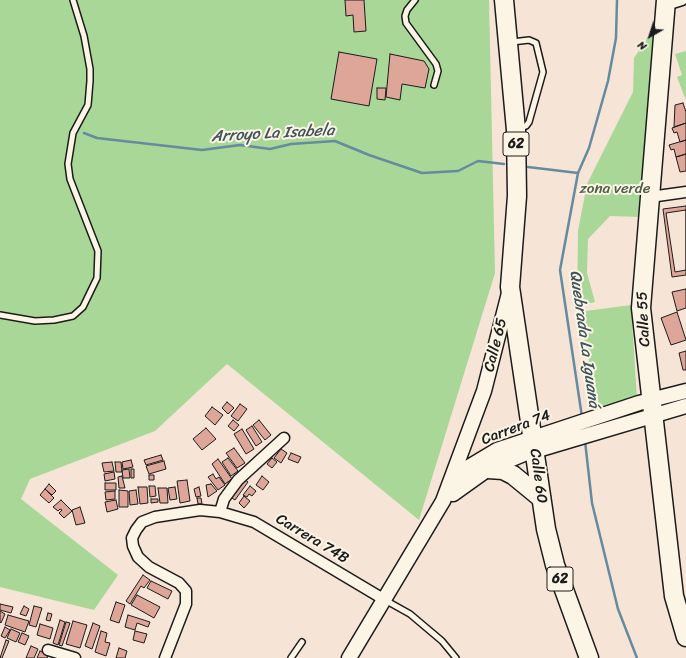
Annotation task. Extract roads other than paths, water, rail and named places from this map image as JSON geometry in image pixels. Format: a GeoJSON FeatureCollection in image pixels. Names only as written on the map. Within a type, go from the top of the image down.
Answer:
{"type":"FeatureCollection","features":[{"type":"Feature","properties":{"kind":"highway","name":"Calle 65"},"geometry":{"type":"LineString","coordinates":[[504,0],[516,130],[517,196],[510,287]]}},
{"type":"Feature","properties":{"kind":"highway","name":"Calle 55"},"geometry":{"type":"LineString","coordinates":[[671,2],[650,197],[641,308],[652,408],[686,637]]}},
{"type":"Feature","properties":{"kind":"highway","name":"Calle 60"},"geometry":{"type":"LineString","coordinates":[[510,287],[546,529],[554,565],[589,658]]}},
{"type":"Feature","properties":{"kind":"highway"},"geometry":{"type":"LineString","coordinates":[[488,469],[503,470],[513,475],[541,498]]}},
{"type":"Feature","properties":{"kind":"street"},"geometry":{"type":"LineString","coordinates":[[650,197],[686,192]]}},
{"type":"Feature","properties":{"kind":"street","name":"Calle 65"},"geometry":{"type":"LineString","coordinates":[[349,658],[443,501],[484,390],[510,287]]}},
{"type":"Feature","properties":{"kind":"street","name":"Carrera 74"},"geometry":{"type":"LineString","coordinates":[[443,501],[467,468],[497,450],[609,428],[686,391]]}},
{"type":"Feature","properties":{"kind":"street","name":"Carrera 74"},"geometry":{"type":"LineString","coordinates":[[551,439],[607,414],[652,408],[686,406]]}},
{"type":"Feature","properties":{"kind":"street"},"geometry":{"type":"LineString","coordinates":[[220,512],[224,499],[238,480],[284,438]]}},
{"type":"Feature","properties":{"kind":"street","name":"Carrera 74"},"geometry":{"type":"LineString","coordinates":[[443,501],[488,469],[533,444]]}},
{"type":"Feature","properties":{"kind":"street","name":"Carrera 74B"},"geometry":{"type":"LineString","coordinates":[[165,658],[186,604],[186,591],[179,583],[149,567],[138,557],[133,546],[132,538],[142,522],[156,517],[200,510],[220,512],[254,522],[385,600]]}},
{"type":"Feature","properties":{"kind":"street"},"geometry":{"type":"LineString","coordinates":[[48,650],[75,658]]}},
{"type":"Feature","properties":{"kind":"lane"},"geometry":{"type":"LineString","coordinates":[[0,315],[35,321],[54,320],[73,316],[83,307],[97,278],[98,252],[70,179],[68,164],[74,133],[88,105],[90,81],[90,69],[84,36],[73,0]]}},
{"type":"Feature","properties":{"kind":"lane"},"geometry":{"type":"LineString","coordinates":[[415,0],[407,10],[405,16],[406,23],[436,64],[438,71],[434,84]]}},
{"type":"Feature","properties":{"kind":"lane"},"geometry":{"type":"LineString","coordinates":[[508,43],[529,40],[536,43],[543,72],[529,122],[526,126],[516,130]]}},
{"type":"Feature","properties":{"kind":"lane"},"geometry":{"type":"LineString","coordinates":[[385,600],[410,614],[442,641],[456,658]]}},
{"type":"Feature","properties":{"kind":"lane"},"geometry":{"type":"LineString","coordinates":[[291,658],[302,642]]}},
{"type":"Feature","properties":{"kind":"waterway","name":"Quebrada La Iguaná"},"geometry":{"type":"LineString","coordinates":[[582,417],[560,270],[578,173],[589,148],[608,81],[616,38],[617,0]]}},
{"type":"Feature","properties":{"kind":"waterway","name":"Arroyo La Isabela"},"geometry":{"type":"LineString","coordinates":[[84,133],[97,138],[202,150],[240,145],[270,149],[291,144],[335,141],[369,155],[422,173],[458,171],[478,161],[504,164]]}},
{"type":"Feature","properties":{"kind":"waterway","name":"Arroyo La Isabela"},"geometry":{"type":"LineString","coordinates":[[528,167],[578,173]]}},
{"type":"Feature","properties":{"kind":"waterway","name":"Quebrada La Iguaná"},"geometry":{"type":"LineString","coordinates":[[585,441],[592,503],[618,609],[637,658]]}},
{"type":"Feature","properties":{"kind":"park label","name":"zona verde"},"geometry":{"type":"Point","coordinates":[615,189]}}]}
